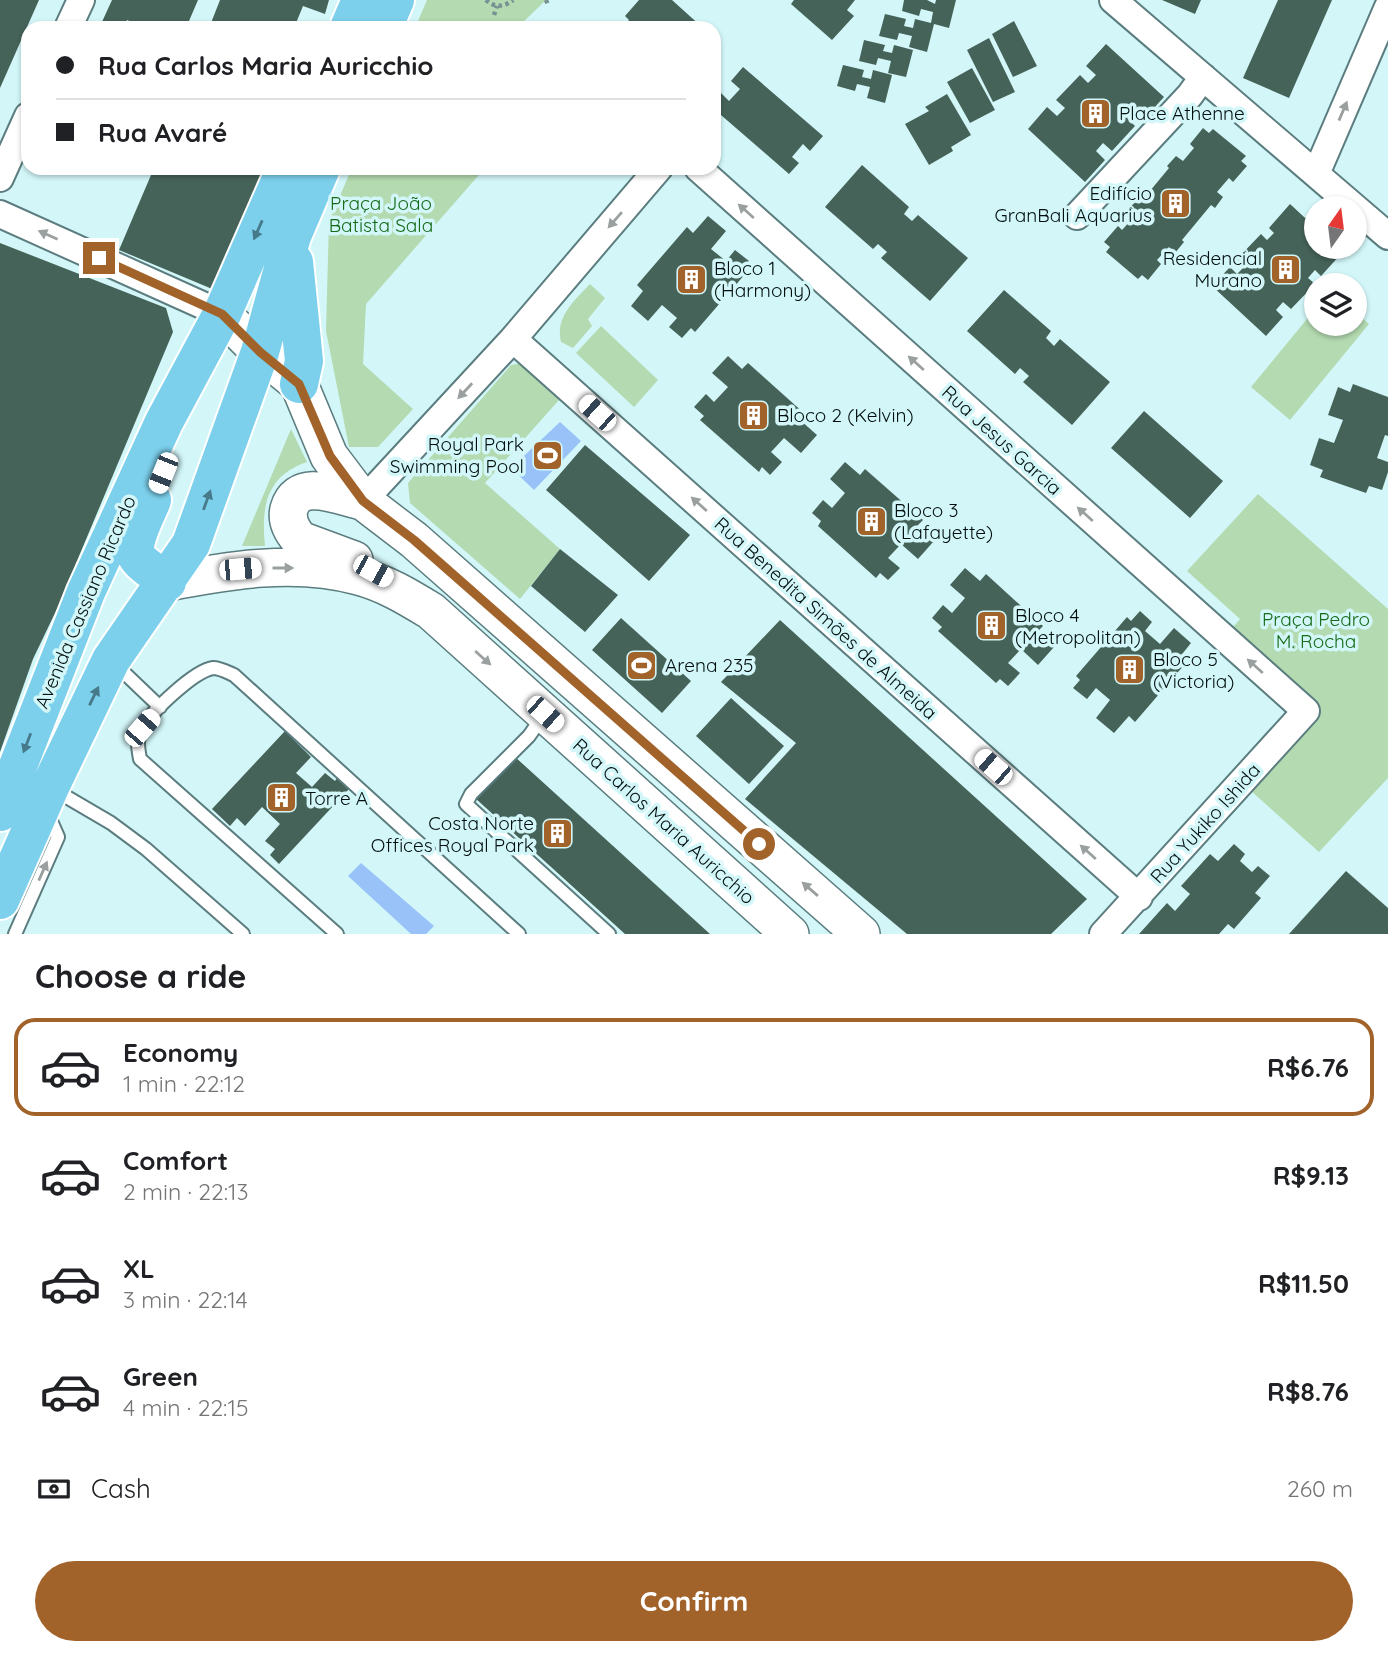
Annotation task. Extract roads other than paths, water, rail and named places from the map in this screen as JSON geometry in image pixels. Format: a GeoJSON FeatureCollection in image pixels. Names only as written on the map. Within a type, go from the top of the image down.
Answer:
{"type":"FeatureCollection","features":[{"type":"Feature","properties":{"kind":"main road"},"geometry":{"type":"LineString","coordinates":[[352,21],[361,0]]}},
{"type":"Feature","properties":{"kind":"main road"},"geometry":{"type":"LineString","coordinates":[[386,21],[395,0]]}},
{"type":"Feature","properties":{"kind":"main road","name":"Avenida Cassiano Ricardo"},"geometry":{"type":"LineString","coordinates":[[0,811],[86,592],[164,422],[213,330],[283,175]]}},
{"type":"Feature","properties":{"kind":"main road"},"geometry":{"type":"LineString","coordinates":[[0,897],[111,660],[191,544],[260,352],[292,236],[318,175]]}},
{"type":"Feature","properties":{"kind":"main road"},"geometry":{"type":"LineString","coordinates":[[292,236],[304,361],[299,384]]}},
{"type":"Feature","properties":{"kind":"main road"},"geometry":{"type":"LineString","coordinates":[[167,582],[136,555],[135,544],[196,391],[213,330],[260,352],[299,384],[330,456],[363,501],[424,549],[861,934]]}},
{"type":"Feature","properties":{"kind":"main road"},"geometry":{"type":"LineString","coordinates":[[363,501],[313,489],[305,491],[291,503],[288,521],[293,533],[300,540],[353,559],[394,582],[431,611]]}},
{"type":"Feature","properties":{"kind":"main road","name":"Rua Carlos Maria Auricchio"},"geometry":{"type":"LineString","coordinates":[[167,582],[246,569],[321,568],[360,576],[431,611],[790,934]]}},
{"type":"Feature","properties":{"kind":"street"},"geometry":{"type":"LineString","coordinates":[[71,21],[81,0]]}},
{"type":"Feature","properties":{"kind":"street"},"geometry":{"type":"LineString","coordinates":[[1113,0],[1388,236]]}},
{"type":"Feature","properties":{"kind":"street"},"geometry":{"type":"LineString","coordinates":[[1316,173],[1388,7]]}},
{"type":"Feature","properties":{"kind":"street"},"geometry":{"type":"LineString","coordinates":[[1077,216],[1190,95],[1203,77]]}},
{"type":"Feature","properties":{"kind":"street"},"geometry":{"type":"LineString","coordinates":[[0,178],[21,132]]}},
{"type":"Feature","properties":{"kind":"street"},"geometry":{"type":"LineString","coordinates":[[363,501],[513,339],[653,175]]}},
{"type":"Feature","properties":{"kind":"street","name":"Rua Jesus Garcia"},"geometry":{"type":"LineString","coordinates":[[706,175],[1306,711]]}},
{"type":"Feature","properties":{"kind":"street"},"geometry":{"type":"LineString","coordinates":[[0,214],[213,330]]}},
{"type":"Feature","properties":{"kind":"street","name":"Rua Benedita Simões de Almeida"},"geometry":{"type":"LineString","coordinates":[[513,339],[1139,897]]}},
{"type":"Feature","properties":{"kind":"street","name":"Rua Yukiko Ishida"},"geometry":{"type":"LineString","coordinates":[[1103,934],[1306,711]]}},
{"type":"Feature","properties":{"kind":"lane"},"geometry":{"type":"LineString","coordinates":[[111,660],[160,707]]}},
{"type":"Feature","properties":{"kind":"lane"},"geometry":{"type":"LineString","coordinates":[[337,934],[140,760],[137,741],[142,728],[160,707],[200,672],[216,668],[234,675],[519,934]]}},
{"type":"Feature","properties":{"kind":"lane"},"geometry":{"type":"LineString","coordinates":[[545,714],[529,736],[471,793],[466,804],[608,934]]}},
{"type":"Feature","properties":{"kind":"lane"},"geometry":{"type":"LineString","coordinates":[[16,934],[58,837],[47,794]]}},
{"type":"Feature","properties":{"kind":"lane"},"geometry":{"type":"LineString","coordinates":[[47,794],[111,822],[243,934]]}},
{"type":"Feature","properties":{"kind":"water","name":"Royal Park Swimming Pool"},"geometry":{"type":"Polygon","coordinates":[[[560,422],[581,441],[534,490],[511,468],[560,422]]]}},
{"type":"Feature","properties":{"kind":"water"},"geometry":{"type":"Polygon","coordinates":[[[361,863],[434,926],[426,934],[411,934],[348,876],[361,863]]]}},
{"type":"Feature","properties":{"kind":"place","name":"Place Athenne"},"geometry":{"type":"Point","coordinates":[1096,113]}},
{"type":"Feature","properties":{"kind":"place","name":"Edifício GranBali Aquarius"},"geometry":{"type":"Point","coordinates":[1175,204]}},
{"type":"Feature","properties":{"kind":"place","name":"Residencial Murano"},"geometry":{"type":"Point","coordinates":[1285,269]}},
{"type":"Feature","properties":{"kind":"place","name":"Bloco 1 (Harmony)"},"geometry":{"type":"Point","coordinates":[691,279]}},
{"type":"Feature","properties":{"kind":"place","name":"Bloco 2 (Kelvin)"},"geometry":{"type":"Point","coordinates":[754,415]}},
{"type":"Feature","properties":{"kind":"place","name":"Royal Park Swimming Pool"},"geometry":{"type":"Point","coordinates":[547,455]}},
{"type":"Feature","properties":{"kind":"place","name":"Bloco 3 (Lafayette)"},"geometry":{"type":"Point","coordinates":[871,521]}},
{"type":"Feature","properties":{"kind":"place","name":"Bloco 4 (Metropolitan)"},"geometry":{"type":"Point","coordinates":[992,626]}},
{"type":"Feature","properties":{"kind":"place","name":"Arena 235"},"geometry":{"type":"Point","coordinates":[642,665]}},
{"type":"Feature","properties":{"kind":"place","name":"Bloco 5 (Victoria)"},"geometry":{"type":"Point","coordinates":[1130,670]}},
{"type":"Feature","properties":{"kind":"place","name":"Torre A"},"geometry":{"type":"Point","coordinates":[282,798]}},
{"type":"Feature","properties":{"kind":"place","name":"Costa Norte Offices Royal Park"},"geometry":{"type":"Point","coordinates":[557,834]}},
{"type":"Feature","properties":{"kind":"park label","name":"Praça João Batista Sala"},"geometry":{"type":"Point","coordinates":[381,214]}},
{"type":"Feature","properties":{"kind":"park label","name":"Praça Pedro M. Rocha"},"geometry":{"type":"Point","coordinates":[1316,630]}}]}
